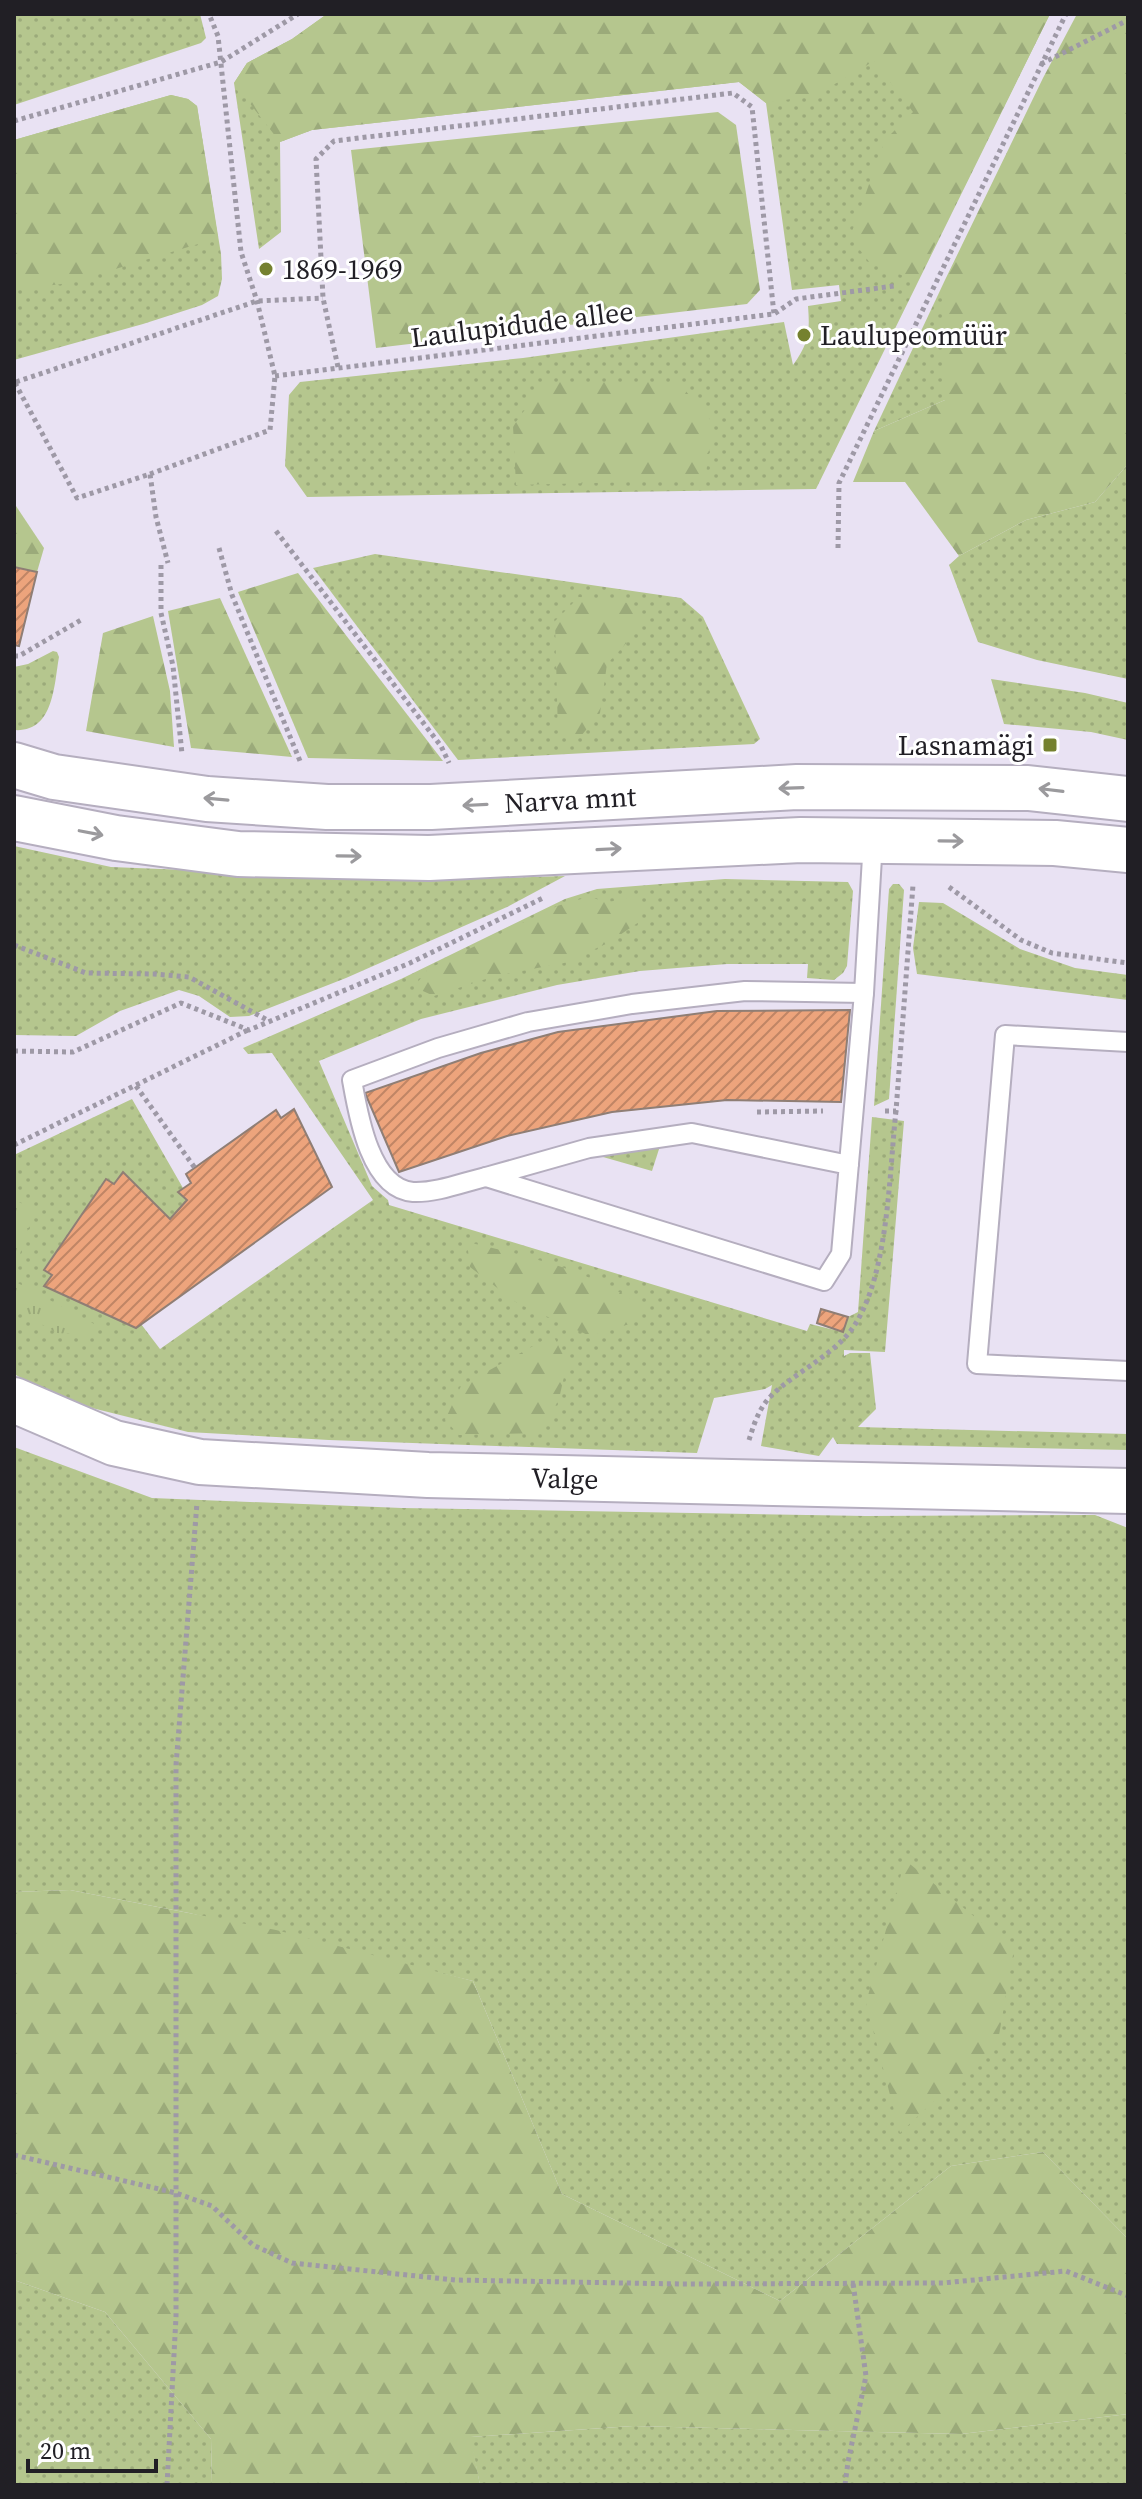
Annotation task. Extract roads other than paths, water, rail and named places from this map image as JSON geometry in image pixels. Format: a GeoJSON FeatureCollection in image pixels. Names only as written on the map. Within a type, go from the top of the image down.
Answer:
{"type":"FeatureCollection","features":[{"type":"Feature","properties":{"kind":"main road","name":"Narva mnt"},"geometry":{"type":"LineString","coordinates":[[14,765],[54,777],[207,799],[327,807],[431,807],[797,787],[1028,788],[1128,799]]}},
{"type":"Feature","properties":{"kind":"main road","name":"Narva mnt"},"geometry":{"type":"LineString","coordinates":[[14,818],[116,838],[238,854],[429,858],[786,840],[1055,843],[1128,850]]}},
{"type":"Feature","properties":{"kind":"main road","name":"Valge"},"geometry":{"type":"LineString","coordinates":[[14,1400],[114,1443],[200,1462],[428,1475],[1128,1491]]}},
{"type":"Feature","properties":{"kind":"lane"},"geometry":{"type":"LineString","coordinates":[[486,1177],[824,1281],[841,1254],[864,993],[873,840]]}},
{"type":"Feature","properties":{"kind":"lane"},"geometry":{"type":"LineString","coordinates":[[849,1165],[692,1133],[589,1148],[486,1177],[412,1192],[388,1182],[362,1133],[352,1080],[438,1048],[528,1022],[632,1004],[745,991],[864,993]]}},
{"type":"Feature","properties":{"kind":"lane"},"geometry":{"type":"LineString","coordinates":[[1128,1042],[1005,1035],[977,1364],[1128,1371]]}},
{"type":"Feature","properties":{"kind":"place","name":"1869-1969"},"geometry":{"type":"Point","coordinates":[266,269]}},
{"type":"Feature","properties":{"kind":"place","name":"Laulupeomüür"},"geometry":{"type":"Point","coordinates":[804,335]}},
{"type":"Feature","properties":{"kind":"place","name":"Lasnamägi"},"geometry":{"type":"Point","coordinates":[1050,745]}}]}
